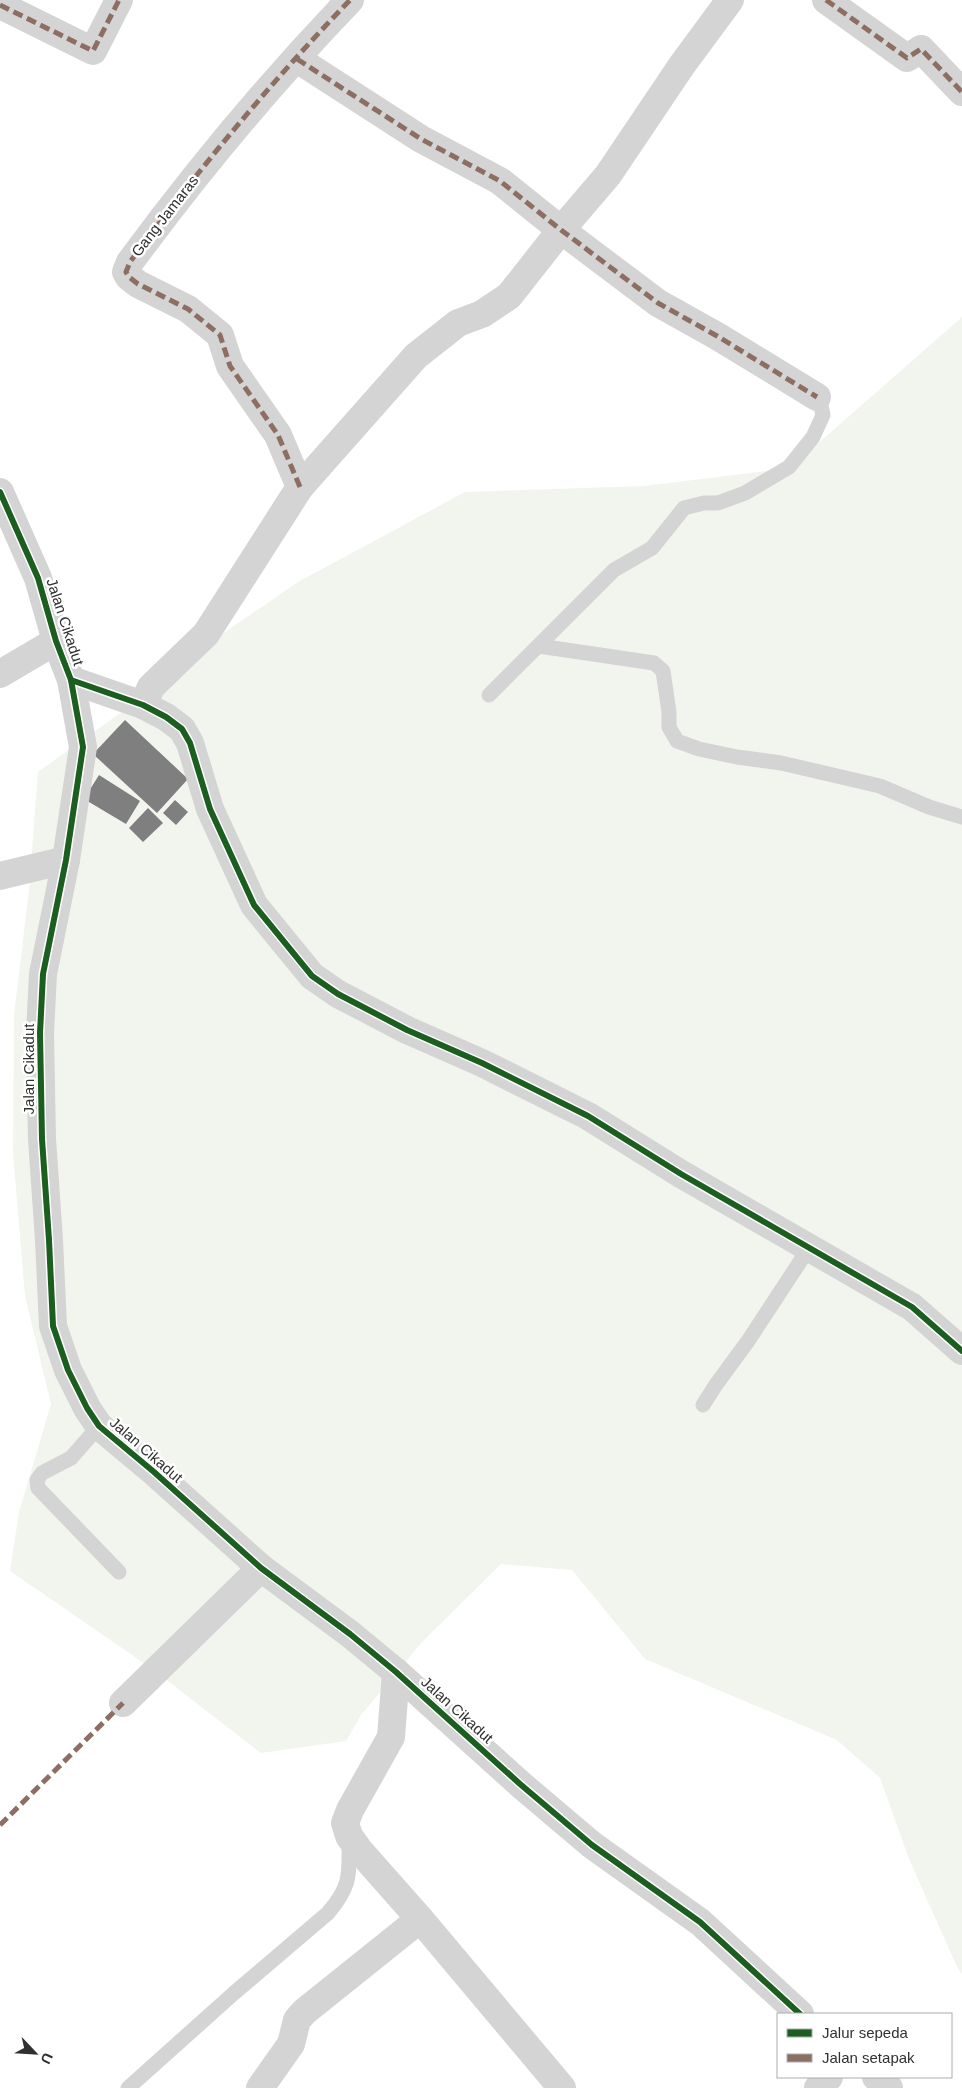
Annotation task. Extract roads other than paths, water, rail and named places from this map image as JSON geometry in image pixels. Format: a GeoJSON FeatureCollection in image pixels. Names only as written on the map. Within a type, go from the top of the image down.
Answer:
{"type":"FeatureCollection","features":[{"type":"Feature","properties":{"kind":"street"},"geometry":{"type":"LineString","coordinates":[[0,5],[93,51],[119,0]]}},
{"type":"Feature","properties":{"kind":"street","name":"Gang Jamaras"},"geometry":{"type":"LineString","coordinates":[[300,487],[278,435],[230,366],[220,335],[188,308],[138,284],[126,272],[130,262],[179,195],[297,58],[350,0]]}},
{"type":"Feature","properties":{"kind":"street"},"geometry":{"type":"LineString","coordinates":[[143,705],[152,687],[206,634],[300,487],[416,356],[458,323],[482,314],[509,296],[561,230],[608,175],[682,66],[730,0]]}},
{"type":"Feature","properties":{"kind":"street"},"geometry":{"type":"LineString","coordinates":[[826,0],[907,58],[921,49],[962,92]]}},
{"type":"Feature","properties":{"kind":"street"},"geometry":{"type":"LineString","coordinates":[[297,58],[421,139],[500,181],[561,230],[658,302],[725,340],[817,397]]}},
{"type":"Feature","properties":{"kind":"street","name":"Jalan Cikadut"},"geometry":{"type":"LineString","coordinates":[[0,492],[38,578],[56,641],[71,680],[83,747],[66,860],[43,974],[40,1033],[42,1139],[53,1326],[68,1370],[87,1408],[99,1426],[154,1472],[261,1568],[350,1634],[396,1672],[520,1784],[592,1845],[700,1922],[799,2013]]}},
{"type":"Feature","properties":{"kind":"street"},"geometry":{"type":"LineString","coordinates":[[0,674],[56,641]]}},
{"type":"Feature","properties":{"kind":"street"},"geometry":{"type":"LineString","coordinates":[[71,680],[143,705],[166,717],[182,729],[190,743],[210,809],[254,905],[312,976],[338,994],[407,1030],[482,1063],[588,1116],[681,1174],[912,1307],[962,1351]]}},
{"type":"Feature","properties":{"kind":"street"},"geometry":{"type":"LineString","coordinates":[[0,876],[66,860]]}},
{"type":"Feature","properties":{"kind":"street"},"geometry":{"type":"LineString","coordinates":[[123,1703],[261,1568]]}},
{"type":"Feature","properties":{"kind":"street"},"geometry":{"type":"LineString","coordinates":[[396,1672],[391,1737],[350,1810],[345,1822],[349,1836],[562,2088]]}},
{"type":"Feature","properties":{"kind":"street"},"geometry":{"type":"LineString","coordinates":[[260,2088],[291,2044],[297,2020],[304,2012],[420,1919]]}},
{"type":"Feature","properties":{"kind":"street"},"geometry":{"type":"LineString","coordinates":[[818,2088],[828,2078]]}},
{"type":"Feature","properties":{"kind":"street"},"geometry":{"type":"LineString","coordinates":[[877,2078],[888,2088]]}},
{"type":"Feature","properties":{"kind":"lane"},"geometry":{"type":"LineString","coordinates":[[489,695],[614,570],[652,548],[684,508],[704,503],[718,503],[745,493],[789,467],[813,437],[823,415],[817,397]]}},
{"type":"Feature","properties":{"kind":"lane"},"geometry":{"type":"LineString","coordinates":[[539,646],[654,663],[661,666],[664,671],[670,712],[669,727],[677,741],[709,751],[737,757],[781,762],[880,786],[929,807],[962,817]]}},
{"type":"Feature","properties":{"kind":"lane"},"geometry":{"type":"LineString","coordinates":[[703,1406],[809,1248]]}},
{"type":"Feature","properties":{"kind":"lane"},"geometry":{"type":"LineString","coordinates":[[99,1426],[71,1458],[42,1473],[37,1480],[38,1488],[118,1572]]}},
{"type":"Feature","properties":{"kind":"lane"},"geometry":{"type":"LineString","coordinates":[[128,2088],[233,1994],[328,1913],[341,1898],[349,1878],[349,1836]]}}]}
